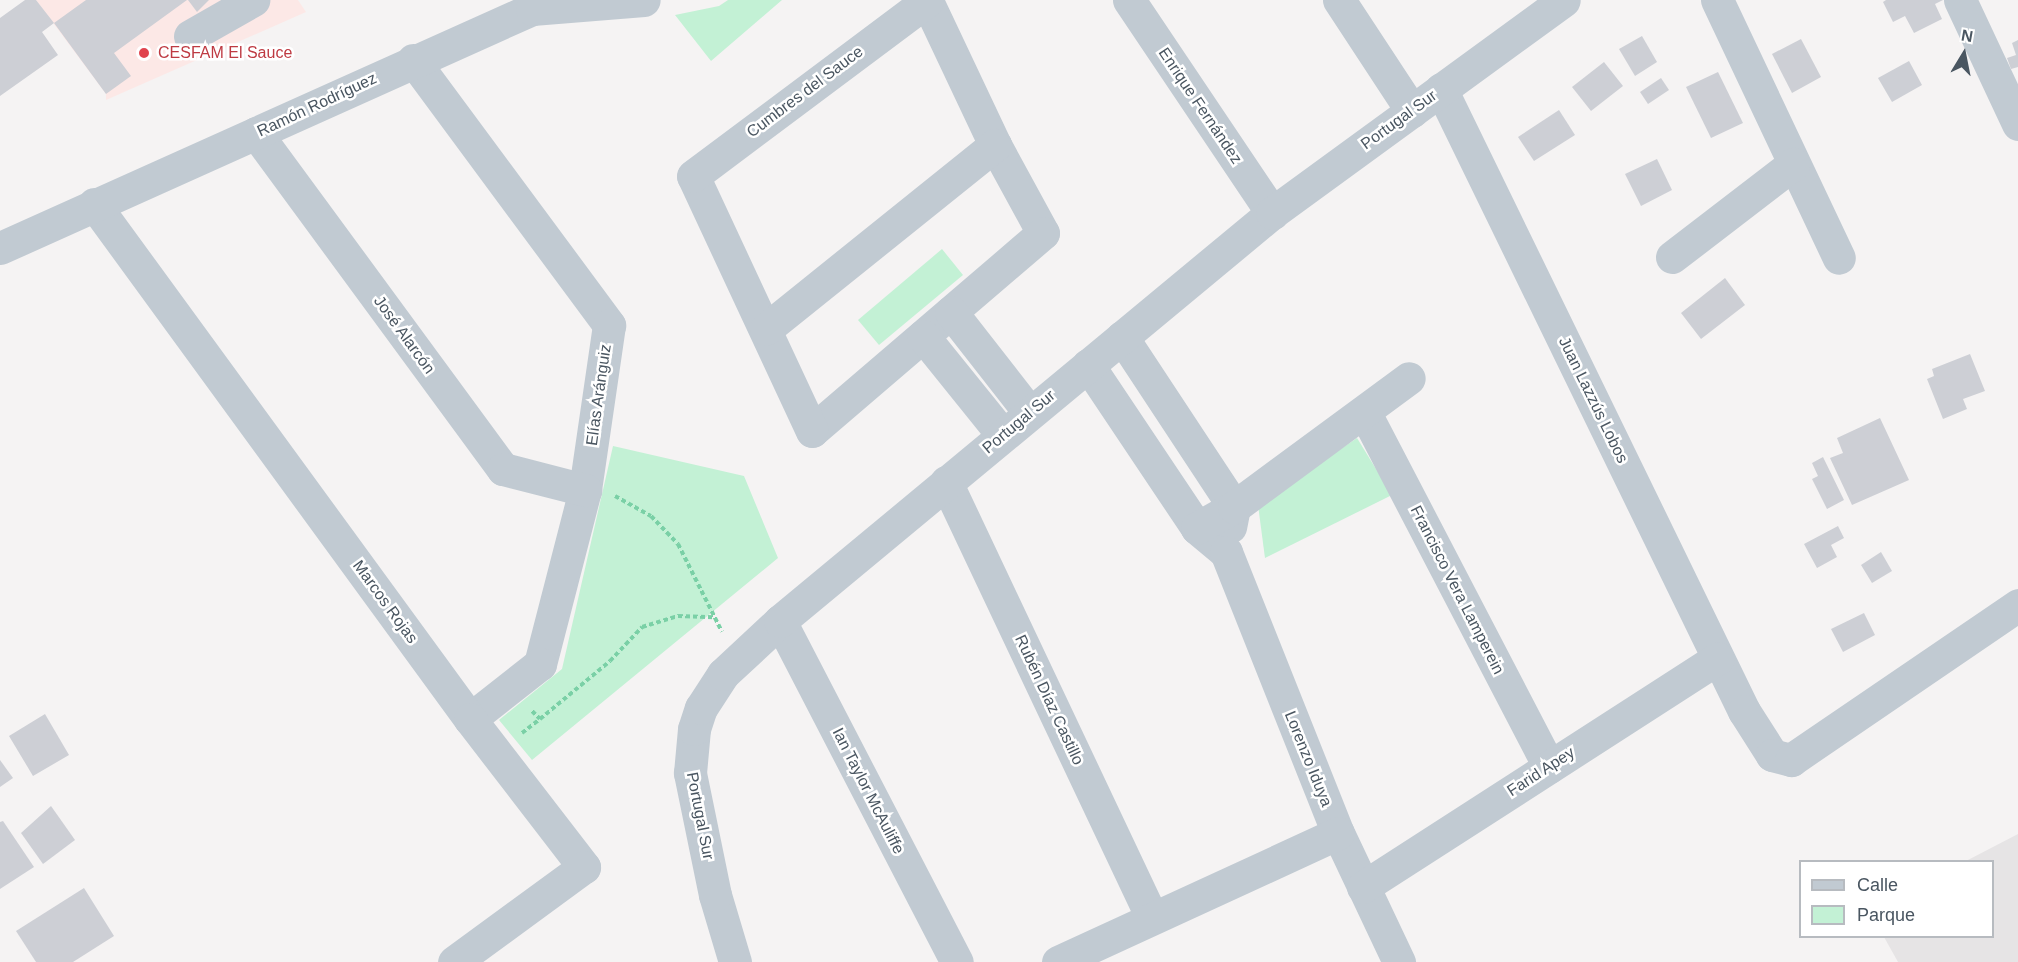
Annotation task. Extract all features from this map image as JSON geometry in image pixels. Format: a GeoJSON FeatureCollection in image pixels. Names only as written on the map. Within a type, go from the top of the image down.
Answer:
{"type":"FeatureCollection","features":[{"type":"Feature","properties":{"kind":"street"},"geometry":{"type":"LineString","coordinates":[[190,36],[253,0]]}},
{"type":"Feature","properties":{"kind":"street","name":"Ramón Rodríguez"},"geometry":{"type":"LineString","coordinates":[[0,248],[94,204],[256,134],[413,60],[532,9],[644,0]]}},
{"type":"Feature","properties":{"kind":"street","name":"Enrique Fernández"},"geometry":{"type":"LineString","coordinates":[[1129,0],[1272,213]]}},
{"type":"Feature","properties":{"kind":"street"},"geometry":{"type":"LineString","coordinates":[[1339,0],[1412,111]]}},
{"type":"Feature","properties":{"kind":"street"},"geometry":{"type":"LineString","coordinates":[[1717,0],[1839,258]]}},
{"type":"Feature","properties":{"kind":"street"},"geometry":{"type":"LineString","coordinates":[[1960,0],[2018,124]]}},
{"type":"Feature","properties":{"kind":"street","name":"Cumbres del Sauce"},"geometry":{"type":"LineString","coordinates":[[927,1],[995,145],[1043,233],[951,312],[812,431],[693,176],[927,1]]}},
{"type":"Feature","properties":{"kind":"street","name":"Portugal Sur"},"geometry":{"type":"LineString","coordinates":[[735,962],[715,895],[690,773],[690,750],[701,708],[711,690],[737,659],[946,482],[1272,213],[1412,111],[1552,4]]}},
{"type":"Feature","properties":{"kind":"street","name":"Elías Aránguiz"},"geometry":{"type":"LineString","coordinates":[[413,60],[609,325],[585,490],[540,664],[470,719]]}},
{"type":"Feature","properties":{"kind":"street","name":"Juan Lazzús Lobos"},"geometry":{"type":"LineString","coordinates":[[1441,89],[1744,711],[1772,755],[1791,760],[2018,605]]}},
{"type":"Feature","properties":{"kind":"street","name":"José Alarcón"},"geometry":{"type":"LineString","coordinates":[[256,134],[503,469],[585,490]]}},
{"type":"Feature","properties":{"kind":"street"},"geometry":{"type":"LineString","coordinates":[[766,329],[995,145]]}},
{"type":"Feature","properties":{"kind":"street"},"geometry":{"type":"LineString","coordinates":[[1672,257],[1794,164]]}},
{"type":"Feature","properties":{"kind":"street","name":"Marcos Rojas"},"geometry":{"type":"LineString","coordinates":[[94,204],[470,719],[584,867],[454,962]]}},
{"type":"Feature","properties":{"kind":"street"},"geometry":{"type":"LineString","coordinates":[[951,312],[1030,413]]}},
{"type":"Feature","properties":{"kind":"street"},"geometry":{"type":"LineString","coordinates":[[923,336],[1003,435]]}},
{"type":"Feature","properties":{"kind":"street"},"geometry":{"type":"LineString","coordinates":[[1122,337],[1234,507],[1226,552]]}},
{"type":"Feature","properties":{"kind":"street","name":"Lorenzo Iduya"},"geometry":{"type":"LineString","coordinates":[[1088,365],[1197,528],[1226,552],[1338,833],[1399,962]]}},
{"type":"Feature","properties":{"kind":"street"},"geometry":{"type":"LineString","coordinates":[[1197,528],[1234,507],[1365,414],[1409,378]]}},
{"type":"Feature","properties":{"kind":"street","name":"Francisco Vera Lamperein"},"geometry":{"type":"LineString","coordinates":[[1365,414],[1549,767]]}},
{"type":"Feature","properties":{"kind":"street","name":"Rubén Díaz Castillo"},"geometry":{"type":"LineString","coordinates":[[946,482],[1152,918]]}},
{"type":"Feature","properties":{"kind":"street","name":"Ian Taylor McAuliffe"},"geometry":{"type":"LineString","coordinates":[[780,621],[957,962]]}},
{"type":"Feature","properties":{"kind":"street","name":"Farid Apey"},"geometry":{"type":"LineString","coordinates":[[1363,886],[1718,658]]}},
{"type":"Feature","properties":{"kind":"street"},"geometry":{"type":"LineString","coordinates":[[1058,962],[1338,833]]}},
{"type":"Feature","properties":{"kind":"path"},"geometry":{"type":"LineString","coordinates":[[585,490],[619,497],[651,516],[678,544],[737,659]]}},
{"type":"Feature","properties":{"kind":"path"},"geometry":{"type":"LineString","coordinates":[[509,689],[540,719],[610,661],[642,627],[678,616],[714,617]]}},
{"type":"Feature","properties":{"kind":"shaded area","name":"CESFAM El Sauce"},"geometry":{"type":"Polygon","coordinates":[[[36,0],[298,0],[306,12],[106,100],[106,94],[36,0]]]}},
{"type":"Feature","properties":{"kind":"shaded area"},"geometry":{"type":"Polygon","coordinates":[[[2018,834],[2018,962],[1898,962],[1885,938],[1994,938],[1994,860],[1968,860],[2018,834]]]}},
{"type":"Feature","properties":{"kind":"green space"},"geometry":{"type":"Polygon","coordinates":[[[728,0],[782,0],[711,61],[675,15],[719,6],[728,0]]]}},
{"type":"Feature","properties":{"kind":"green space"},"geometry":{"type":"Polygon","coordinates":[[[942,249],[963,275],[879,345],[858,320],[942,249]]]}},
{"type":"Feature","properties":{"kind":"green space"},"geometry":{"type":"Polygon","coordinates":[[[1357,438],[1392,495],[1265,558],[1258,505],[1357,438]]]}},
{"type":"Feature","properties":{"kind":"green space"},"geometry":{"type":"Polygon","coordinates":[[[613,446],[744,476],[778,558],[532,760],[499,720],[562,669],[613,446]]]}},
{"type":"Feature","properties":{"kind":"building"},"geometry":{"type":"Polygon","coordinates":[[[25,0],[36,0],[54,23],[42,32],[58,55],[0,96],[0,18],[25,0]]]}},
{"type":"Feature","properties":{"kind":"building"},"geometry":{"type":"Polygon","coordinates":[[[86,0],[187,0],[114,53],[131,76],[106,94],[54,23],[86,0]]]}},
{"type":"Feature","properties":{"kind":"building"},"geometry":{"type":"Polygon","coordinates":[[[188,0],[209,0],[197,12],[188,0]]]}},
{"type":"Feature","properties":{"kind":"building"},"geometry":{"type":"Polygon","coordinates":[[[1886,0],[1943,0],[1935,4],[1942,19],[1914,33],[1905,16],[1893,22],[1883,2],[1886,0]]]}},
{"type":"Feature","properties":{"kind":"building"},"geometry":{"type":"Polygon","coordinates":[[[1642,36],[1657,62],[1635,76],[1619,49],[1642,36]]]}},
{"type":"Feature","properties":{"kind":"building"},"geometry":{"type":"Polygon","coordinates":[[[1801,39],[1821,77],[1792,93],[1772,54],[1801,39]]]}},
{"type":"Feature","properties":{"kind":"building"},"geometry":{"type":"Polygon","coordinates":[[[2018,40],[2018,67],[2011,69],[2007,58],[2016,55],[2012,43],[2018,40]]]}},
{"type":"Feature","properties":{"kind":"building"},"geometry":{"type":"Polygon","coordinates":[[[1909,61],[1922,85],[1892,102],[1878,78],[1909,61]]]}},
{"type":"Feature","properties":{"kind":"building"},"geometry":{"type":"Polygon","coordinates":[[[1604,62],[1623,86],[1591,111],[1572,87],[1604,62]]]}},
{"type":"Feature","properties":{"kind":"building"},"geometry":{"type":"Polygon","coordinates":[[[1718,72],[1743,123],[1711,138],[1686,87],[1718,72]]]}},
{"type":"Feature","properties":{"kind":"building"},"geometry":{"type":"Polygon","coordinates":[[[1661,78],[1669,90],[1648,104],[1640,92],[1661,78]]]}},
{"type":"Feature","properties":{"kind":"building"},"geometry":{"type":"Polygon","coordinates":[[[1559,110],[1575,135],[1534,161],[1518,137],[1559,110]]]}},
{"type":"Feature","properties":{"kind":"building"},"geometry":{"type":"Polygon","coordinates":[[[1657,159],[1672,190],[1641,206],[1625,174],[1657,159]]]}},
{"type":"Feature","properties":{"kind":"building"},"geometry":{"type":"Polygon","coordinates":[[[1725,278],[1745,305],[1701,339],[1681,313],[1725,278]]]}},
{"type":"Feature","properties":{"kind":"building"},"geometry":{"type":"Polygon","coordinates":[[[1970,354],[1985,391],[1963,399],[1967,409],[1943,419],[1927,379],[1934,376],[1932,369],[1970,354]]]}},
{"type":"Feature","properties":{"kind":"building"},"geometry":{"type":"Polygon","coordinates":[[[1880,418],[1909,480],[1852,505],[1830,458],[1843,453],[1837,438],[1880,418]]]}},
{"type":"Feature","properties":{"kind":"building"},"geometry":{"type":"Polygon","coordinates":[[[1823,457],[1844,500],[1827,509],[1812,479],[1818,476],[1812,463],[1823,457]]]}},
{"type":"Feature","properties":{"kind":"building"},"geometry":{"type":"Polygon","coordinates":[[[1838,526],[1844,538],[1831,545],[1837,557],[1817,568],[1804,544],[1838,526]]]}},
{"type":"Feature","properties":{"kind":"building"},"geometry":{"type":"Polygon","coordinates":[[[1881,552],[1892,571],[1872,583],[1861,565],[1881,552]]]}},
{"type":"Feature","properties":{"kind":"building"},"geometry":{"type":"Polygon","coordinates":[[[1864,613],[1875,635],[1843,652],[1831,629],[1864,613]]]}},
{"type":"Feature","properties":{"kind":"building"},"geometry":{"type":"Polygon","coordinates":[[[45,714],[69,755],[33,776],[9,736],[45,714]]]}},
{"type":"Feature","properties":{"kind":"building"},"geometry":{"type":"Polygon","coordinates":[[[0,760],[13,778],[0,787],[0,760]]]}},
{"type":"Feature","properties":{"kind":"building"},"geometry":{"type":"Polygon","coordinates":[[[51,806],[75,840],[43,864],[21,833],[51,806]]]}},
{"type":"Feature","properties":{"kind":"building"},"geometry":{"type":"Polygon","coordinates":[[[3,821],[34,867],[0,889],[0,822],[3,821]]]}},
{"type":"Feature","properties":{"kind":"building"},"geometry":{"type":"Polygon","coordinates":[[[84,888],[114,936],[73,962],[36,962],[16,931],[84,888]]]}},
{"type":"Feature","properties":{"kind":"place","name":"CESFAM El Sauce"},"geometry":{"type":"Point","coordinates":[144,53]}}]}
